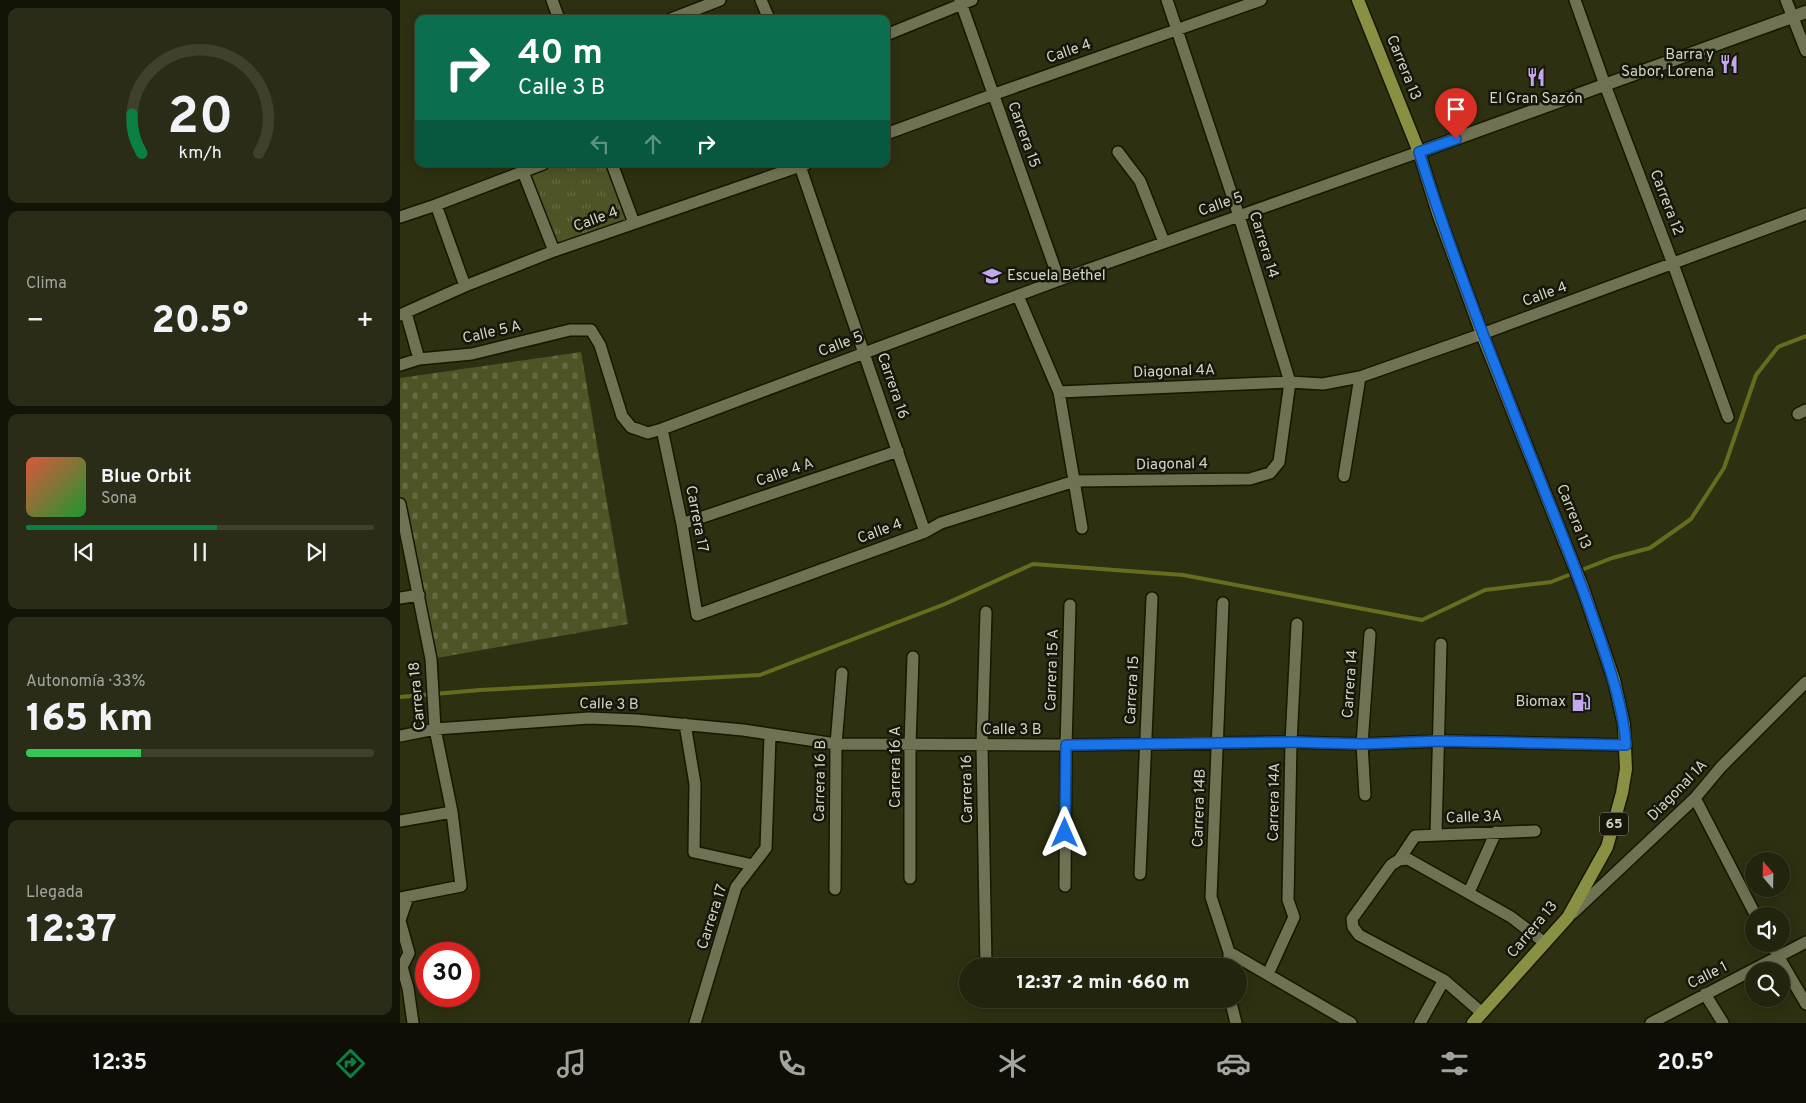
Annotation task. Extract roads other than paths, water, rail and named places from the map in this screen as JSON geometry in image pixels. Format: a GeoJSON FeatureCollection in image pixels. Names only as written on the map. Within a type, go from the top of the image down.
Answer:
{"type":"FeatureCollection","features":[{"type":"Feature","properties":{"kind":"main road","name":"Carrera 13"},"geometry":{"type":"LineString","coordinates":[[1358,0],[1419,152],[1438,213],[1482,334],[1582,586],[1618,694],[1624,725],[1626,769],[1622,793],[1607,847],[1568,917],[1473,1023]]}},
{"type":"Feature","properties":{"kind":"street"},"geometry":{"type":"LineString","coordinates":[[552,0],[558,15]]}},
{"type":"Feature","properties":{"kind":"street"},"geometry":{"type":"LineString","coordinates":[[681,15],[720,0]]}},
{"type":"Feature","properties":{"kind":"street"},"geometry":{"type":"LineString","coordinates":[[762,0],[768,15]]}},
{"type":"Feature","properties":{"kind":"street","name":"Carrera 14"},"geometry":{"type":"LineString","coordinates":[[1167,0],[1239,216],[1290,382],[1279,462],[1270,473]]}},
{"type":"Feature","properties":{"kind":"street","name":"Calle 4"},"geometry":{"type":"LineString","coordinates":[[890,133],[1261,0]]}},
{"type":"Feature","properties":{"kind":"street","name":"Carrera 12"},"geometry":{"type":"LineString","coordinates":[[1575,0],[1604,84],[1673,264],[1728,418]]}},
{"type":"Feature","properties":{"kind":"street"},"geometry":{"type":"LineString","coordinates":[[1786,0],[1806,51]]}},
{"type":"Feature","properties":{"kind":"street"},"geometry":{"type":"LineString","coordinates":[[890,33],[965,1]]}},
{"type":"Feature","properties":{"kind":"street","name":"Carrera 15"},"geometry":{"type":"LineString","coordinates":[[965,1],[992,95],[1059,280]]}},
{"type":"Feature","properties":{"kind":"street","name":"Calle 5"},"geometry":{"type":"LineString","coordinates":[[648,432],[662,429],[1059,280],[1806,12]]}},
{"type":"Feature","properties":{"kind":"street"},"geometry":{"type":"LineString","coordinates":[[1118,152],[1140,181],[1164,242]]}},
{"type":"Feature","properties":{"kind":"street"},"geometry":{"type":"LineString","coordinates":[[400,217],[536,167]]}},
{"type":"Feature","properties":{"kind":"street"},"geometry":{"type":"LineString","coordinates":[[613,167],[634,223]]}},
{"type":"Feature","properties":{"kind":"street","name":"Calle 4"},"geometry":{"type":"LineString","coordinates":[[403,314],[465,286],[554,251],[797,167]]}},
{"type":"Feature","properties":{"kind":"street","name":"Carrera 16"},"geometry":{"type":"LineString","coordinates":[[804,167],[925,532]]}},
{"type":"Feature","properties":{"kind":"street"},"geometry":{"type":"LineString","coordinates":[[523,172],[554,251]]}},
{"type":"Feature","properties":{"kind":"street"},"geometry":{"type":"LineString","coordinates":[[436,205],[465,286]]}},
{"type":"Feature","properties":{"kind":"street","name":"Calle 4"},"geometry":{"type":"LineString","coordinates":[[1290,382],[1322,384],[1360,376],[1482,334],[1806,214]]}},
{"type":"Feature","properties":{"kind":"street"},"geometry":{"type":"LineString","coordinates":[[1018,296],[1059,392],[1082,528]]}},
{"type":"Feature","properties":{"kind":"street"},"geometry":{"type":"LineString","coordinates":[[403,314],[419,359]]}},
{"type":"Feature","properties":{"kind":"street","name":"Calle 5 A"},"geometry":{"type":"LineString","coordinates":[[400,366],[419,359],[472,354],[570,330],[591,330],[600,345],[622,416],[631,427],[648,432]]}},
{"type":"Feature","properties":{"kind":"street"},"geometry":{"type":"LineString","coordinates":[[1344,476],[1360,376]]}},
{"type":"Feature","properties":{"kind":"street","name":"Diagonal 4A"},"geometry":{"type":"LineString","coordinates":[[1059,392],[1290,382]]}},
{"type":"Feature","properties":{"kind":"street","name":"Carrera 17"},"geometry":{"type":"LineString","coordinates":[[662,429],[682,524],[697,615]]}},
{"type":"Feature","properties":{"kind":"street","name":"Calle 4 A"},"geometry":{"type":"LineString","coordinates":[[682,524],[898,451]]}},
{"type":"Feature","properties":{"kind":"street","name":"Diagonal 4"},"geometry":{"type":"LineString","coordinates":[[1075,481],[1250,479],[1270,473]]}},
{"type":"Feature","properties":{"kind":"street","name":"Calle 4"},"geometry":{"type":"LineString","coordinates":[[697,615],[925,532],[942,523],[1075,481]]}},
{"type":"Feature","properties":{"kind":"street","name":"Carrera 18"},"geometry":{"type":"LineString","coordinates":[[400,504],[402,524],[419,595],[431,659],[435,729],[452,812],[461,886],[404,898]]}},
{"type":"Feature","properties":{"kind":"street"},"geometry":{"type":"LineString","coordinates":[[400,598],[419,595]]}},
{"type":"Feature","properties":{"kind":"street","name":"Carrera 15"},"geometry":{"type":"LineString","coordinates":[[1140,874],[1152,598]]}},
{"type":"Feature","properties":{"kind":"street","name":"Carrera 14B"},"geometry":{"type":"LineString","coordinates":[[1223,603],[1211,897],[1229,952],[1229,958]]}},
{"type":"Feature","properties":{"kind":"street","name":"Carrera 15 A"},"geometry":{"type":"LineString","coordinates":[[1064,886],[1070,605]]}},
{"type":"Feature","properties":{"kind":"street","name":"Carrera 16"},"geometry":{"type":"LineString","coordinates":[[986,612],[982,744],[986,958]]}},
{"type":"Feature","properties":{"kind":"street","name":"Carrera 14A"},"geometry":{"type":"LineString","coordinates":[[1268,974],[1294,917],[1288,900],[1291,742],[1297,624]]}},
{"type":"Feature","properties":{"kind":"street","name":"Carrera 14"},"geometry":{"type":"LineString","coordinates":[[1365,795],[1362,744],[1370,634]]}},
{"type":"Feature","properties":{"kind":"street"},"geometry":{"type":"LineString","coordinates":[[1436,834],[1441,644]]}},
{"type":"Feature","properties":{"kind":"street","name":"Carrera 16 A"},"geometry":{"type":"LineString","coordinates":[[910,878],[910,744],[913,657]]}},
{"type":"Feature","properties":{"kind":"street","name":"Carrera 16 B"},"geometry":{"type":"LineString","coordinates":[[835,889],[836,744],[842,673]]}},
{"type":"Feature","properties":{"kind":"street","name":"Diagonal 1A"},"geometry":{"type":"LineString","coordinates":[[1568,917],[1695,798],[1721,767],[1806,682]]}},
{"type":"Feature","properties":{"kind":"street","name":"Calle 3 B"},"geometry":{"type":"LineString","coordinates":[[400,736],[435,729],[589,718],[743,730],[770,736],[836,744],[1066,745],[1291,742],[1362,744],[1439,741],[1626,745]]}},
{"type":"Feature","properties":{"kind":"street"},"geometry":{"type":"LineString","coordinates":[[685,724],[695,784],[694,852],[753,865]]}},
{"type":"Feature","properties":{"kind":"street","name":"Carrera 17"},"geometry":{"type":"LineString","coordinates":[[695,1023],[736,887],[766,848],[770,736]]}},
{"type":"Feature","properties":{"kind":"street"},"geometry":{"type":"LineString","coordinates":[[1695,798],[1751,907]]}},
{"type":"Feature","properties":{"kind":"street"},"geometry":{"type":"LineString","coordinates":[[400,821],[452,812]]}},
{"type":"Feature","properties":{"kind":"street","name":"Calle 3A"},"geometry":{"type":"LineString","coordinates":[[1399,860],[1414,836],[1535,831]]}},
{"type":"Feature","properties":{"kind":"street"},"geometry":{"type":"LineString","coordinates":[[1468,892],[1496,832]]}},
{"type":"Feature","properties":{"kind":"street"},"geometry":{"type":"LineString","coordinates":[[1482,1013],[1444,980],[1359,935],[1353,928],[1352,919],[1391,865],[1399,860],[1408,860],[1511,917],[1545,943]]}},
{"type":"Feature","properties":{"kind":"street"},"geometry":{"type":"LineString","coordinates":[[404,898],[400,921],[409,953],[401,967],[408,988],[412,1023]]}},
{"type":"Feature","properties":{"kind":"street","name":"Calle 1"},"geometry":{"type":"LineString","coordinates":[[1651,1023],[1806,942]]}},
{"type":"Feature","properties":{"kind":"street"},"geometry":{"type":"LineString","coordinates":[[1229,952],[1351,1023]]}},
{"type":"Feature","properties":{"kind":"street"},"geometry":{"type":"LineString","coordinates":[[1775,952],[1806,1004]]}},
{"type":"Feature","properties":{"kind":"street"},"geometry":{"type":"LineString","coordinates":[[1420,1023],[1444,980]]}},
{"type":"Feature","properties":{"kind":"street"},"geometry":{"type":"LineString","coordinates":[[1705,994],[1723,1023]]}},
{"type":"Feature","properties":{"kind":"street"},"geometry":{"type":"LineString","coordinates":[[1232,1008],[1236,1023]]}},
{"type":"Feature","properties":{"kind":"waterway"},"geometry":{"type":"LineString","coordinates":[[400,697],[480,690],[760,675],[945,604],[1033,564],[1183,575],[1422,620],[1485,590],[1551,582],[1612,558],[1650,548],[1691,519],[1724,468],[1756,375],[1778,347],[1806,336]]}},
{"type":"Feature","properties":{"kind":"place","name":"Barra y Sabor, Lorena"},"geometry":{"type":"Point","coordinates":[1729,64]}},
{"type":"Feature","properties":{"kind":"place","name":"El Gran Sazón"},"geometry":{"type":"Point","coordinates":[1536,77]}},
{"type":"Feature","properties":{"kind":"place","name":"Escuela Bethel"},"geometry":{"type":"Point","coordinates":[992,276]}},
{"type":"Feature","properties":{"kind":"place","name":"Biomax"},"geometry":{"type":"Point","coordinates":[1581,702]}}]}
